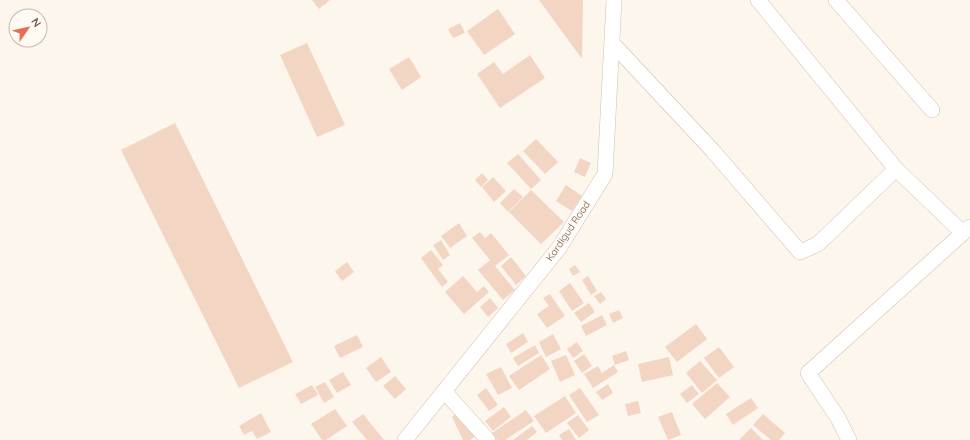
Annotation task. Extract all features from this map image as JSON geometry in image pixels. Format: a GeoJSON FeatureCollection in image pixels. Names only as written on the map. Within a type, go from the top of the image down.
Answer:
{"type":"FeatureCollection","features":[{"type":"Feature","properties":{"kind":"street","name":"Kardigud Road"},"geometry":{"type":"LineString","coordinates":[[405,440],[559,248],[605,174],[613,44],[614,0]]}},
{"type":"Feature","properties":{"kind":"street"},"geometry":{"type":"LineString","coordinates":[[758,0],[896,168],[966,230],[808,373],[838,418],[848,440]]}},
{"type":"Feature","properties":{"kind":"street"},"geometry":{"type":"LineString","coordinates":[[836,0],[932,110]]}},
{"type":"Feature","properties":{"kind":"street"},"geometry":{"type":"LineString","coordinates":[[613,44],[714,151],[800,252],[818,244],[896,168]]}},
{"type":"Feature","properties":{"kind":"street"},"geometry":{"type":"LineString","coordinates":[[444,391],[488,440]]}},
{"type":"Feature","properties":{"kind":"building"},"geometry":{"type":"Polygon","coordinates":[[[312,0],[330,0],[319,9],[312,0]]]}},
{"type":"Feature","properties":{"kind":"building"},"geometry":{"type":"Polygon","coordinates":[[[539,0],[583,0],[582,59],[539,0]]]}},
{"type":"Feature","properties":{"kind":"building"},"geometry":{"type":"Polygon","coordinates":[[[498,9],[515,34],[484,55],[467,31],[498,9]]]}},
{"type":"Feature","properties":{"kind":"building"},"geometry":{"type":"Polygon","coordinates":[[[460,23],[465,33],[453,38],[448,29],[460,23]]]}},
{"type":"Feature","properties":{"kind":"building"},"geometry":{"type":"Polygon","coordinates":[[[307,43],[345,125],[317,137],[280,55],[307,43]]]}},
{"type":"Feature","properties":{"kind":"building"},"geometry":{"type":"Polygon","coordinates":[[[530,55],[545,78],[500,108],[477,74],[494,62],[503,74],[530,55]]]}},
{"type":"Feature","properties":{"kind":"building"},"geometry":{"type":"Polygon","coordinates":[[[409,57],[421,77],[402,90],[389,69],[409,57]]]}},
{"type":"Feature","properties":{"kind":"building"},"geometry":{"type":"Polygon","coordinates":[[[175,123],[293,362],[239,388],[121,150],[175,123]]]}},
{"type":"Feature","properties":{"kind":"building"},"geometry":{"type":"Polygon","coordinates":[[[536,139],[558,162],[545,174],[523,151],[536,139]]]}},
{"type":"Feature","properties":{"kind":"building"},"geometry":{"type":"Polygon","coordinates":[[[518,154],[541,180],[531,189],[507,163],[518,154]]]}},
{"type":"Feature","properties":{"kind":"building"},"geometry":{"type":"Polygon","coordinates":[[[580,158],[591,163],[585,177],[574,172],[580,158]]]}},
{"type":"Feature","properties":{"kind":"building"},"geometry":{"type":"Polygon","coordinates":[[[482,173],[488,180],[481,187],[475,180],[482,173]]]}},
{"type":"Feature","properties":{"kind":"building"},"geometry":{"type":"Polygon","coordinates":[[[493,177],[506,191],[494,202],[482,187],[493,177]]]}},
{"type":"Feature","properties":{"kind":"building"},"geometry":{"type":"Polygon","coordinates":[[[566,185],[582,196],[572,211],[556,201],[566,185]]]}},
{"type":"Feature","properties":{"kind":"building"},"geometry":{"type":"Polygon","coordinates":[[[514,189],[523,197],[508,212],[500,203],[514,189]]]}},
{"type":"Feature","properties":{"kind":"building"},"geometry":{"type":"Polygon","coordinates":[[[531,190],[564,222],[541,244],[509,212],[531,190]]]}},
{"type":"Feature","properties":{"kind":"building"},"geometry":{"type":"Polygon","coordinates":[[[459,223],[467,236],[450,248],[441,236],[459,223]]]}},
{"type":"Feature","properties":{"kind":"building"},"geometry":{"type":"Polygon","coordinates":[[[480,232],[485,238],[491,233],[509,255],[495,266],[515,290],[503,300],[478,270],[490,260],[472,238],[480,232]]]}},
{"type":"Feature","properties":{"kind":"building"},"geometry":{"type":"Polygon","coordinates":[[[441,240],[450,255],[443,260],[433,245],[441,240]]]}},
{"type":"Feature","properties":{"kind":"building"},"geometry":{"type":"Polygon","coordinates":[[[431,250],[443,265],[438,269],[448,282],[442,287],[421,258],[431,250]]]}},
{"type":"Feature","properties":{"kind":"building"},"geometry":{"type":"Polygon","coordinates":[[[511,257],[526,276],[516,285],[501,266],[511,257]]]}},
{"type":"Feature","properties":{"kind":"building"},"geometry":{"type":"Polygon","coordinates":[[[347,262],[354,272],[342,281],[335,271],[347,262]]]}},
{"type":"Feature","properties":{"kind":"building"},"geometry":{"type":"Polygon","coordinates":[[[575,265],[580,272],[573,276],[569,269],[575,265]]]}},
{"type":"Feature","properties":{"kind":"building"},"geometry":{"type":"Polygon","coordinates":[[[463,276],[477,292],[484,286],[489,292],[464,314],[445,292],[463,276]]]}},
{"type":"Feature","properties":{"kind":"building"},"geometry":{"type":"Polygon","coordinates":[[[588,276],[597,291],[591,295],[582,280],[588,276]]]}},
{"type":"Feature","properties":{"kind":"building"},"geometry":{"type":"Polygon","coordinates":[[[570,283],[584,303],[572,311],[559,291],[570,283]]]}},
{"type":"Feature","properties":{"kind":"building"},"geometry":{"type":"Polygon","coordinates":[[[601,292],[606,299],[600,304],[594,296],[601,292]]]}},
{"type":"Feature","properties":{"kind":"building"},"geometry":{"type":"Polygon","coordinates":[[[550,294],[565,316],[547,328],[537,314],[549,306],[543,298],[550,294]]]}},
{"type":"Feature","properties":{"kind":"building"},"geometry":{"type":"Polygon","coordinates":[[[490,298],[498,308],[488,317],[480,307],[490,298]]]}},
{"type":"Feature","properties":{"kind":"building"},"geometry":{"type":"Polygon","coordinates":[[[589,303],[595,312],[581,322],[574,313],[589,303]]]}},
{"type":"Feature","properties":{"kind":"building"},"geometry":{"type":"Polygon","coordinates":[[[619,310],[623,318],[613,323],[609,314],[619,310]]]}},
{"type":"Feature","properties":{"kind":"building"},"geometry":{"type":"Polygon","coordinates":[[[602,315],[607,325],[586,336],[581,326],[602,315]]]}},
{"type":"Feature","properties":{"kind":"building"},"geometry":{"type":"Polygon","coordinates":[[[696,324],[707,339],[677,362],[665,347],[696,324]]]}},
{"type":"Feature","properties":{"kind":"building"},"geometry":{"type":"Polygon","coordinates":[[[523,333],[528,342],[511,353],[506,344],[523,333]]]}},
{"type":"Feature","properties":{"kind":"building"},"geometry":{"type":"Polygon","coordinates":[[[553,334],[561,349],[546,357],[539,342],[553,334]]]}},
{"type":"Feature","properties":{"kind":"building"},"geometry":{"type":"Polygon","coordinates":[[[357,335],[363,347],[340,358],[334,346],[357,335]]]}},
{"type":"Feature","properties":{"kind":"building"},"geometry":{"type":"Polygon","coordinates":[[[577,342],[583,351],[573,358],[567,349],[577,342]]]}},
{"type":"Feature","properties":{"kind":"building"},"geometry":{"type":"Polygon","coordinates":[[[535,345],[539,353],[518,366],[513,358],[535,345]]]}},
{"type":"Feature","properties":{"kind":"building"},"geometry":{"type":"Polygon","coordinates":[[[719,347],[734,367],[719,378],[704,358],[719,347]]]}},
{"type":"Feature","properties":{"kind":"building"},"geometry":{"type":"Polygon","coordinates":[[[626,351],[629,360],[615,365],[612,356],[626,351]]]}},
{"type":"Feature","properties":{"kind":"building"},"geometry":{"type":"Polygon","coordinates":[[[584,354],[592,366],[582,373],[574,361],[584,354]]]}},
{"type":"Feature","properties":{"kind":"building"},"geometry":{"type":"Polygon","coordinates":[[[541,355],[550,369],[519,390],[509,376],[541,355]]]}},
{"type":"Feature","properties":{"kind":"building"},"geometry":{"type":"Polygon","coordinates":[[[566,355],[575,375],[560,382],[551,361],[566,355]]]}},
{"type":"Feature","properties":{"kind":"building"},"geometry":{"type":"Polygon","coordinates":[[[381,357],[391,372],[376,382],[366,368],[381,357]]]}},
{"type":"Feature","properties":{"kind":"building"},"geometry":{"type":"Polygon","coordinates":[[[669,357],[673,375],[642,382],[638,364],[669,357]]]}},
{"type":"Feature","properties":{"kind":"building"},"geometry":{"type":"Polygon","coordinates":[[[700,361],[717,380],[702,393],[686,373],[700,361]]]}},
{"type":"Feature","properties":{"kind":"building"},"geometry":{"type":"Polygon","coordinates":[[[614,365],[618,372],[593,388],[584,374],[598,366],[602,373],[614,365]]]}},
{"type":"Feature","properties":{"kind":"building"},"geometry":{"type":"Polygon","coordinates":[[[501,367],[512,388],[498,395],[486,374],[501,367]]]}},
{"type":"Feature","properties":{"kind":"building"},"geometry":{"type":"Polygon","coordinates":[[[343,372],[351,385],[337,393],[329,380],[343,372]]]}},
{"type":"Feature","properties":{"kind":"building"},"geometry":{"type":"Polygon","coordinates":[[[395,376],[406,389],[395,399],[383,386],[395,376]]]}},
{"type":"Feature","properties":{"kind":"building"},"geometry":{"type":"Polygon","coordinates":[[[325,382],[334,397],[324,403],[315,387],[325,382]]]}},
{"type":"Feature","properties":{"kind":"building"},"geometry":{"type":"Polygon","coordinates":[[[717,383],[730,397],[705,419],[692,404],[717,383]]]}},
{"type":"Feature","properties":{"kind":"building"},"geometry":{"type":"Polygon","coordinates":[[[608,384],[613,393],[602,400],[596,392],[608,384]]]}},
{"type":"Feature","properties":{"kind":"building"},"geometry":{"type":"Polygon","coordinates":[[[312,385],[318,395],[301,404],[295,394],[312,385]]]}},
{"type":"Feature","properties":{"kind":"building"},"geometry":{"type":"Polygon","coordinates":[[[692,385],[699,394],[687,403],[680,394],[692,385]]]}},
{"type":"Feature","properties":{"kind":"building"},"geometry":{"type":"Polygon","coordinates":[[[486,388],[498,405],[489,411],[477,395],[486,388]]]}},
{"type":"Feature","properties":{"kind":"building"},"geometry":{"type":"Polygon","coordinates":[[[580,388],[599,415],[587,422],[569,395],[580,388]]]}},
{"type":"Feature","properties":{"kind":"building"},"geometry":{"type":"Polygon","coordinates":[[[565,396],[576,413],[546,433],[534,416],[565,396]]]}},
{"type":"Feature","properties":{"kind":"building"},"geometry":{"type":"Polygon","coordinates":[[[751,398],[758,408],[733,425],[726,414],[751,398]]]}},
{"type":"Feature","properties":{"kind":"building"},"geometry":{"type":"Polygon","coordinates":[[[638,401],[641,413],[628,416],[625,404],[638,401]]]}},
{"type":"Feature","properties":{"kind":"building"},"geometry":{"type":"Polygon","coordinates":[[[504,407],[511,417],[493,431],[485,421],[504,407]]]}},
{"type":"Feature","properties":{"kind":"building"},"geometry":{"type":"Polygon","coordinates":[[[335,409],[347,426],[326,440],[322,440],[311,424],[335,409]]]}},
{"type":"Feature","properties":{"kind":"building"},"geometry":{"type":"Polygon","coordinates":[[[526,410],[534,421],[505,440],[497,440],[492,433],[526,410]]]}},
{"type":"Feature","properties":{"kind":"building"},"geometry":{"type":"Polygon","coordinates":[[[459,411],[477,435],[470,440],[463,440],[452,417],[459,411]]]}},
{"type":"Feature","properties":{"kind":"building"},"geometry":{"type":"Polygon","coordinates":[[[672,412],[681,435],[668,440],[658,417],[672,412]]]}},
{"type":"Feature","properties":{"kind":"building"},"geometry":{"type":"Polygon","coordinates":[[[261,413],[271,432],[257,439],[252,431],[244,435],[239,426],[261,413]]]}},
{"type":"Feature","properties":{"kind":"building"},"geometry":{"type":"Polygon","coordinates":[[[363,414],[384,440],[367,440],[352,422],[363,414]]]}},
{"type":"Feature","properties":{"kind":"building"},"geometry":{"type":"Polygon","coordinates":[[[763,414],[785,433],[779,440],[771,440],[753,425],[763,414]]]}},
{"type":"Feature","properties":{"kind":"building"},"geometry":{"type":"Polygon","coordinates":[[[578,415],[589,430],[579,438],[567,423],[578,415]]]}},
{"type":"Feature","properties":{"kind":"building"},"geometry":{"type":"Polygon","coordinates":[[[532,426],[537,432],[527,440],[513,440],[532,426]]]}},
{"type":"Feature","properties":{"kind":"building"},"geometry":{"type":"Polygon","coordinates":[[[751,428],[763,440],[739,440],[751,428]]]}},
{"type":"Feature","properties":{"kind":"building"},"geometry":{"type":"Polygon","coordinates":[[[569,429],[576,440],[562,440],[559,435],[569,429]]]}}]}
